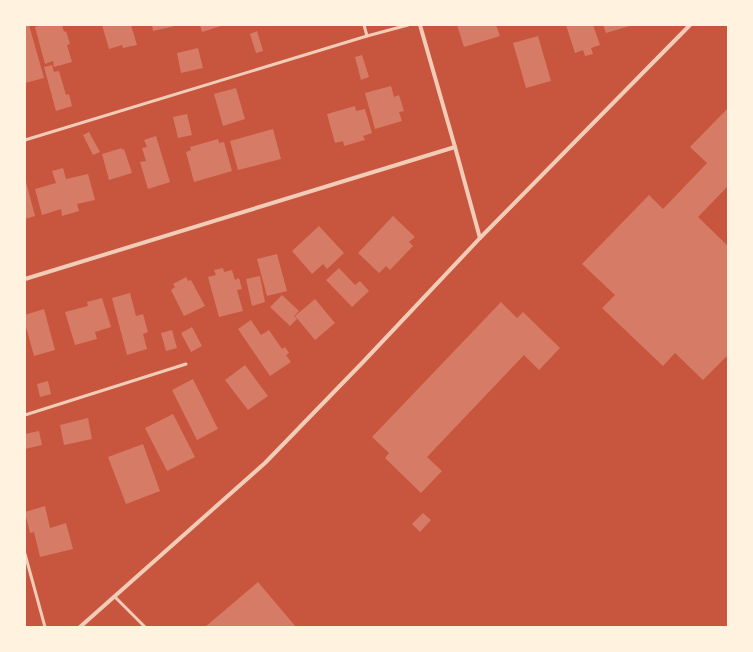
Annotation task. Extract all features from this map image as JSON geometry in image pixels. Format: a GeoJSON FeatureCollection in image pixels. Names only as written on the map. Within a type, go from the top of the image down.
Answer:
{"type":"FeatureCollection","features":[{"type":"Feature","properties":{"kind":"street"},"geometry":{"type":"LineString","coordinates":[[420,25],[480,238]]}},
{"type":"Feature","properties":{"kind":"street"},"geometry":{"type":"LineString","coordinates":[[80,627],[265,463],[480,238],[690,25]]}},
{"type":"Feature","properties":{"kind":"street"},"geometry":{"type":"LineString","coordinates":[[25,279],[455,147]]}},
{"type":"Feature","properties":{"kind":"lane"},"geometry":{"type":"LineString","coordinates":[[364,25],[367,36]]}},
{"type":"Feature","properties":{"kind":"lane"},"geometry":{"type":"LineString","coordinates":[[25,140],[367,36],[408,25]]}},
{"type":"Feature","properties":{"kind":"lane"},"geometry":{"type":"LineString","coordinates":[[25,415],[186,364]]}},
{"type":"Feature","properties":{"kind":"lane"},"geometry":{"type":"LineString","coordinates":[[25,554],[46,627]]}},
{"type":"Feature","properties":{"kind":"lane"},"geometry":{"type":"LineString","coordinates":[[115,597],[145,627]]}},
{"type":"Feature","properties":{"kind":"building"},"geometry":{"type":"Polygon","coordinates":[[[25,25],[29,25],[44,78],[25,83],[25,25]]]}},
{"type":"Feature","properties":{"kind":"building"},"geometry":{"type":"Polygon","coordinates":[[[41,25],[62,25],[64,32],[66,31],[70,44],[67,45],[72,62],[54,67],[53,61],[45,64],[35,27],[41,25]]]}},
{"type":"Feature","properties":{"kind":"building"},"geometry":{"type":"Polygon","coordinates":[[[102,25],[131,25],[137,45],[123,48],[122,45],[109,49],[102,25]]]}},
{"type":"Feature","properties":{"kind":"building"},"geometry":{"type":"Polygon","coordinates":[[[152,25],[175,25],[175,26],[153,31],[152,25]]]}},
{"type":"Feature","properties":{"kind":"building"},"geometry":{"type":"Polygon","coordinates":[[[200,25],[224,25],[202,32],[200,25]]]}},
{"type":"Feature","properties":{"kind":"building"},"geometry":{"type":"Polygon","coordinates":[[[457,25],[496,25],[500,36],[464,47],[457,25]]]}},
{"type":"Feature","properties":{"kind":"building"},"geometry":{"type":"Polygon","coordinates":[[[566,25],[593,25],[600,45],[591,48],[593,54],[585,56],[583,50],[575,53],[566,25]]]}},
{"type":"Feature","properties":{"kind":"building"},"geometry":{"type":"Polygon","coordinates":[[[603,25],[633,25],[606,33],[603,25]]]}},
{"type":"Feature","properties":{"kind":"building"},"geometry":{"type":"Polygon","coordinates":[[[257,31],[263,51],[256,53],[250,34],[257,31]]]}},
{"type":"Feature","properties":{"kind":"building"},"geometry":{"type":"Polygon","coordinates":[[[538,36],[551,81],[526,88],[513,43],[538,36]]]}},
{"type":"Feature","properties":{"kind":"building"},"geometry":{"type":"Polygon","coordinates":[[[198,48],[203,68],[181,73],[177,53],[198,48]]]}},
{"type":"Feature","properties":{"kind":"building"},"geometry":{"type":"Polygon","coordinates":[[[362,55],[369,77],[361,80],[355,57],[362,55]]]}},
{"type":"Feature","properties":{"kind":"building"},"geometry":{"type":"Polygon","coordinates":[[[52,65],[54,72],[59,71],[66,95],[69,94],[72,106],[56,111],[44,67],[52,65]]]}},
{"type":"Feature","properties":{"kind":"building"},"geometry":{"type":"Polygon","coordinates":[[[391,86],[394,97],[399,95],[404,111],[399,112],[402,121],[375,129],[365,93],[391,86]]]}},
{"type":"Feature","properties":{"kind":"building"},"geometry":{"type":"Polygon","coordinates":[[[236,88],[245,119],[223,126],[214,94],[236,88]]]}},
{"type":"Feature","properties":{"kind":"building"},"geometry":{"type":"Polygon","coordinates":[[[355,106],[356,111],[365,109],[372,133],[363,136],[365,140],[344,146],[343,141],[335,143],[327,114],[355,106]]]}},
{"type":"Feature","properties":{"kind":"building"},"geometry":{"type":"Polygon","coordinates":[[[728,108],[728,186],[698,217],[728,246],[728,355],[703,380],[675,353],[663,366],[602,308],[615,295],[582,264],[649,195],[663,209],[707,163],[690,147],[728,108]]]}},
{"type":"Feature","properties":{"kind":"building"},"geometry":{"type":"Polygon","coordinates":[[[187,114],[192,135],[178,138],[173,117],[187,114]]]}},
{"type":"Feature","properties":{"kind":"building"},"geometry":{"type":"Polygon","coordinates":[[[273,129],[281,159],[238,170],[230,141],[273,129]]]}},
{"type":"Feature","properties":{"kind":"building"},"geometry":{"type":"Polygon","coordinates":[[[89,132],[100,152],[93,155],[83,135],[89,132]]]}},
{"type":"Feature","properties":{"kind":"building"},"geometry":{"type":"Polygon","coordinates":[[[156,136],[170,182],[148,189],[140,162],[146,161],[142,148],[147,147],[144,140],[156,136]]]}},
{"type":"Feature","properties":{"kind":"building"},"geometry":{"type":"Polygon","coordinates":[[[218,139],[219,143],[224,142],[232,171],[194,182],[186,152],[191,150],[190,147],[218,139]]]}},
{"type":"Feature","properties":{"kind":"building"},"geometry":{"type":"Polygon","coordinates":[[[122,148],[122,150],[124,149],[132,173],[109,180],[102,154],[122,148]]]}},
{"type":"Feature","properties":{"kind":"building"},"geometry":{"type":"Polygon","coordinates":[[[63,168],[66,179],[88,174],[95,200],[77,204],[79,211],[62,216],[61,209],[42,215],[35,189],[56,183],[52,171],[63,168]]]}},
{"type":"Feature","properties":{"kind":"building"},"geometry":{"type":"Polygon","coordinates":[[[25,178],[35,216],[25,219],[25,178]]]}},
{"type":"Feature","properties":{"kind":"building"},"geometry":{"type":"Polygon","coordinates":[[[393,216],[415,237],[409,242],[413,246],[390,270],[386,266],[379,273],[358,253],[393,216]]]}},
{"type":"Feature","properties":{"kind":"building"},"geometry":{"type":"Polygon","coordinates":[[[319,226],[344,253],[327,269],[323,264],[312,274],[292,251],[319,226]]]}},
{"type":"Feature","properties":{"kind":"building"},"geometry":{"type":"Polygon","coordinates":[[[277,254],[287,291],[267,296],[257,259],[277,254]]]}},
{"type":"Feature","properties":{"kind":"building"},"geometry":{"type":"Polygon","coordinates":[[[223,268],[224,272],[232,270],[235,280],[239,278],[242,289],[237,290],[243,311],[219,317],[208,277],[216,275],[214,270],[223,268]]]}},
{"type":"Feature","properties":{"kind":"building"},"geometry":{"type":"Polygon","coordinates":[[[339,268],[355,285],[360,281],[369,291],[352,307],[326,280],[339,268]]]}},
{"type":"Feature","properties":{"kind":"building"},"geometry":{"type":"Polygon","coordinates":[[[260,276],[265,302],[252,306],[246,279],[260,276]]]}},
{"type":"Feature","properties":{"kind":"building"},"geometry":{"type":"Polygon","coordinates":[[[186,277],[188,281],[191,280],[205,306],[184,316],[171,290],[175,287],[173,284],[186,277]]]}},
{"type":"Feature","properties":{"kind":"building"},"geometry":{"type":"Polygon","coordinates":[[[130,293],[136,316],[143,314],[148,332],[143,334],[147,349],[127,355],[112,298],[130,293]]]}},
{"type":"Feature","properties":{"kind":"building"},"geometry":{"type":"Polygon","coordinates":[[[282,295],[299,311],[294,316],[297,319],[290,326],[270,307],[282,295]]]}},
{"type":"Feature","properties":{"kind":"building"},"geometry":{"type":"Polygon","coordinates":[[[102,298],[111,327],[95,332],[97,339],[75,345],[65,312],[88,306],[87,302],[102,298]]]}},
{"type":"Feature","properties":{"kind":"building"},"geometry":{"type":"Polygon","coordinates":[[[315,299],[335,323],[315,340],[295,316],[315,299]]]}},
{"type":"Feature","properties":{"kind":"building"},"geometry":{"type":"Polygon","coordinates":[[[501,302],[517,318],[523,312],[560,348],[539,370],[524,355],[427,457],[442,471],[421,493],[385,458],[389,453],[372,437],[501,302]]]}},
{"type":"Feature","properties":{"kind":"building"},"geometry":{"type":"Polygon","coordinates":[[[44,309],[55,350],[34,356],[25,323],[25,315],[44,309]]]}},
{"type":"Feature","properties":{"kind":"building"},"geometry":{"type":"Polygon","coordinates":[[[251,320],[261,335],[269,330],[282,349],[285,347],[289,353],[286,355],[291,362],[270,376],[238,329],[251,320]]]}},
{"type":"Feature","properties":{"kind":"building"},"geometry":{"type":"Polygon","coordinates":[[[192,327],[202,346],[191,352],[181,333],[192,327]]]}},
{"type":"Feature","properties":{"kind":"building"},"geometry":{"type":"Polygon","coordinates":[[[172,330],[177,348],[166,351],[161,333],[172,330]]]}},
{"type":"Feature","properties":{"kind":"building"},"geometry":{"type":"Polygon","coordinates":[[[245,365],[268,396],[248,410],[225,380],[245,365]]]}},
{"type":"Feature","properties":{"kind":"building"},"geometry":{"type":"Polygon","coordinates":[[[193,379],[218,429],[197,440],[172,390],[193,379]]]}},
{"type":"Feature","properties":{"kind":"building"},"geometry":{"type":"Polygon","coordinates":[[[48,381],[51,394],[40,397],[37,384],[48,381]]]}},
{"type":"Feature","properties":{"kind":"building"},"geometry":{"type":"Polygon","coordinates":[[[173,414],[195,457],[167,471],[145,428],[173,414]]]}},
{"type":"Feature","properties":{"kind":"building"},"geometry":{"type":"Polygon","coordinates":[[[88,418],[92,439],[64,445],[60,425],[88,418]]]}},
{"type":"Feature","properties":{"kind":"building"},"geometry":{"type":"Polygon","coordinates":[[[39,431],[42,445],[25,449],[25,434],[39,431]]]}},
{"type":"Feature","properties":{"kind":"building"},"geometry":{"type":"Polygon","coordinates":[[[143,444],[160,491],[126,504],[108,457],[143,444]]]}},
{"type":"Feature","properties":{"kind":"building"},"geometry":{"type":"Polygon","coordinates":[[[45,506],[50,528],[66,523],[73,549],[40,557],[34,532],[30,533],[25,512],[45,506]]]}},
{"type":"Feature","properties":{"kind":"building"},"geometry":{"type":"Polygon","coordinates":[[[423,513],[431,520],[420,532],[412,524],[423,513]]]}},
{"type":"Feature","properties":{"kind":"building"},"geometry":{"type":"Polygon","coordinates":[[[258,582],[296,627],[205,627],[258,582]]]}}]}
